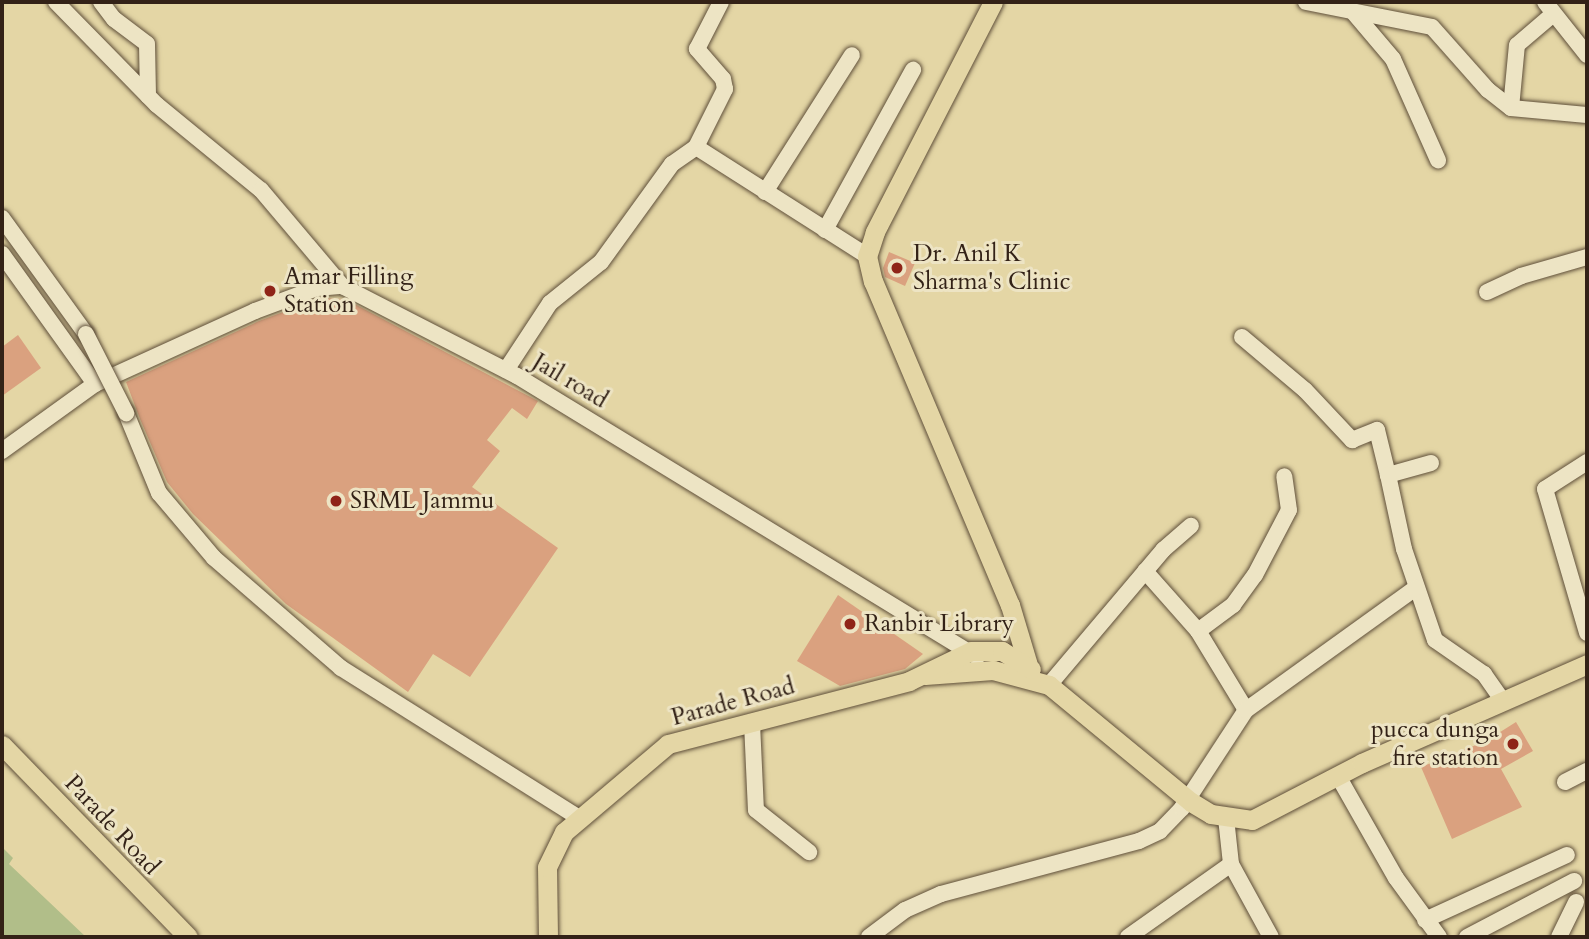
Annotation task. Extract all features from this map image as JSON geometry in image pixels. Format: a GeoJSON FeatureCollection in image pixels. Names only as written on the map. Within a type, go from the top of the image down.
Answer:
{"type":"FeatureCollection","features":[{"type":"Feature","properties":{"kind":"main road"},"geometry":{"type":"LineString","coordinates":[[993,2],[874,232],[867,256],[873,281],[1010,605],[1028,665]]}},
{"type":"Feature","properties":{"kind":"main road"},"geometry":{"type":"LineString","coordinates":[[925,675],[971,651],[1002,651],[1028,665],[1044,683],[1185,794],[1226,818],[1252,820],[1338,776],[1587,664]]}},
{"type":"Feature","properties":{"kind":"main road"},"geometry":{"type":"LineString","coordinates":[[925,675],[993,670],[1044,683]]}},
{"type":"Feature","properties":{"kind":"main road","name":"Parade Road"},"geometry":{"type":"LineString","coordinates":[[548,937],[547,867],[565,832],[668,744],[925,675]]}},
{"type":"Feature","properties":{"kind":"main road","name":"Parade Road"},"geometry":{"type":"LineString","coordinates":[[2,745],[188,937]]}},
{"type":"Feature","properties":{"kind":"main road"},"geometry":{"type":"LineString","coordinates":[[1185,794],[1227,809],[1272,810]]}},
{"type":"Feature","properties":{"kind":"street"},"geometry":{"type":"LineString","coordinates":[[56,2],[148,96],[261,190],[342,286]]}},
{"type":"Feature","properties":{"kind":"street"},"geometry":{"type":"LineString","coordinates":[[101,2],[114,19],[147,44],[148,96]]}},
{"type":"Feature","properties":{"kind":"street"},"geometry":{"type":"LineString","coordinates":[[506,370],[550,303],[601,262],[672,164],[696,148],[725,89],[723,79],[697,48],[721,2]]}},
{"type":"Feature","properties":{"kind":"street"},"geometry":{"type":"LineString","coordinates":[[1306,2],[1432,27],[1488,90],[1511,108],[1587,114]]}},
{"type":"Feature","properties":{"kind":"street"},"geometry":{"type":"LineString","coordinates":[[1511,108],[1517,45],[1548,8],[1587,55]]}},
{"type":"Feature","properties":{"kind":"street"},"geometry":{"type":"LineString","coordinates":[[1354,13],[1394,59],[1438,160]]}},
{"type":"Feature","properties":{"kind":"street"},"geometry":{"type":"LineString","coordinates":[[765,192],[852,55]]}},
{"type":"Feature","properties":{"kind":"street"},"geometry":{"type":"LineString","coordinates":[[825,230],[913,70]]}},
{"type":"Feature","properties":{"kind":"street"},"geometry":{"type":"LineString","coordinates":[[696,148],[867,256]]}},
{"type":"Feature","properties":{"kind":"street"},"geometry":{"type":"LineString","coordinates":[[2,218],[86,334],[127,413],[159,493],[214,558],[341,668],[579,818]]}},
{"type":"Feature","properties":{"kind":"street"},"geometry":{"type":"LineString","coordinates":[[2,254],[95,384]]}},
{"type":"Feature","properties":{"kind":"street"},"geometry":{"type":"LineString","coordinates":[[1487,292],[1521,276],[1587,257]]}},
{"type":"Feature","properties":{"kind":"street"},"geometry":{"type":"LineString","coordinates":[[2,451],[95,384],[255,311],[317,288],[342,286]]}},
{"type":"Feature","properties":{"kind":"street","name":"Jail road"},"geometry":{"type":"LineString","coordinates":[[342,286],[506,370],[971,651],[993,670]]}},
{"type":"Feature","properties":{"kind":"street"},"geometry":{"type":"LineString","coordinates":[[1242,337],[1305,390],[1352,440],[1377,430],[1416,588],[1436,640],[1484,674],[1503,701]]}},
{"type":"Feature","properties":{"kind":"street"},"geometry":{"type":"LineString","coordinates":[[1587,462],[1545,489],[1587,633]]}},
{"type":"Feature","properties":{"kind":"street"},"geometry":{"type":"LineString","coordinates":[[1388,475],[1431,463]]}},
{"type":"Feature","properties":{"kind":"street"},"geometry":{"type":"LineString","coordinates":[[1198,631],[1233,605],[1255,575],[1289,510],[1284,476]]}},
{"type":"Feature","properties":{"kind":"street"},"geometry":{"type":"LineString","coordinates":[[1044,683],[1145,571],[1191,526]]}},
{"type":"Feature","properties":{"kind":"street"},"geometry":{"type":"LineString","coordinates":[[1145,571],[1198,631],[1246,710]]}},
{"type":"Feature","properties":{"kind":"street"},"geometry":{"type":"LineString","coordinates":[[869,937],[905,910],[941,894],[1139,841],[1160,831],[1246,710],[1416,588]]}},
{"type":"Feature","properties":{"kind":"street"},"geometry":{"type":"LineString","coordinates":[[752,723],[757,775],[754,805],[809,852]]}},
{"type":"Feature","properties":{"kind":"street"},"geometry":{"type":"LineString","coordinates":[[1565,782],[1587,771]]}},
{"type":"Feature","properties":{"kind":"street"},"geometry":{"type":"LineString","coordinates":[[1338,776],[1424,920],[1439,937]]}},
{"type":"Feature","properties":{"kind":"street"},"geometry":{"type":"LineString","coordinates":[[1226,818],[1231,864],[1271,937]]}},
{"type":"Feature","properties":{"kind":"street"},"geometry":{"type":"LineString","coordinates":[[1424,920],[1567,855]]}},
{"type":"Feature","properties":{"kind":"street"},"geometry":{"type":"LineString","coordinates":[[1128,937],[1231,864]]}},
{"type":"Feature","properties":{"kind":"street"},"geometry":{"type":"LineString","coordinates":[[1467,937],[1574,881]]}},
{"type":"Feature","properties":{"kind":"street"},"geometry":{"type":"LineString","coordinates":[[1559,937],[1576,902]]}},
{"type":"Feature","properties":{"kind":"green space"},"geometry":{"type":"Polygon","coordinates":[[[2,847],[13,858],[9,864],[86,937],[2,937],[2,847]]]}},
{"type":"Feature","properties":{"kind":"building"},"geometry":{"type":"Polygon","coordinates":[[[889,252],[915,263],[905,286],[885,277],[883,268],[889,252]]]}},
{"type":"Feature","properties":{"kind":"building","name":"SRML Jammu"},"geometry":{"type":"Polygon","coordinates":[[[321,298],[345,299],[538,401],[527,419],[512,408],[487,440],[500,451],[472,487],[558,548],[470,677],[433,654],[408,692],[286,604],[193,514],[167,482],[140,419],[126,382],[259,321],[321,298]]]}},
{"type":"Feature","properties":{"kind":"building"},"geometry":{"type":"Polygon","coordinates":[[[18,335],[41,368],[2,396],[2,347],[18,335]]]}},
{"type":"Feature","properties":{"kind":"building","name":"Ranbir Library"},"geometry":{"type":"Polygon","coordinates":[[[838,595],[923,654],[905,669],[840,686],[797,661],[838,595]]]}},
{"type":"Feature","properties":{"kind":"building"},"geometry":{"type":"Polygon","coordinates":[[[1516,722],[1533,751],[1501,769],[1522,807],[1452,839],[1421,767],[1486,741],[1516,722]]]}},
{"type":"Feature","properties":{"kind":"place","name":"Dr. Anil K Sharma's Clinic"},"geometry":{"type":"Point","coordinates":[897,268]}},
{"type":"Feature","properties":{"kind":"place","name":"Amar Filling Station"},"geometry":{"type":"Point","coordinates":[270,291]}},
{"type":"Feature","properties":{"kind":"place","name":"SRML Jammu"},"geometry":{"type":"Point","coordinates":[336,501]}},
{"type":"Feature","properties":{"kind":"place","name":"Ranbir Library"},"geometry":{"type":"Point","coordinates":[850,624]}},
{"type":"Feature","properties":{"kind":"place","name":"pucca dunga fire station"},"geometry":{"type":"Point","coordinates":[1513,744]}}]}
